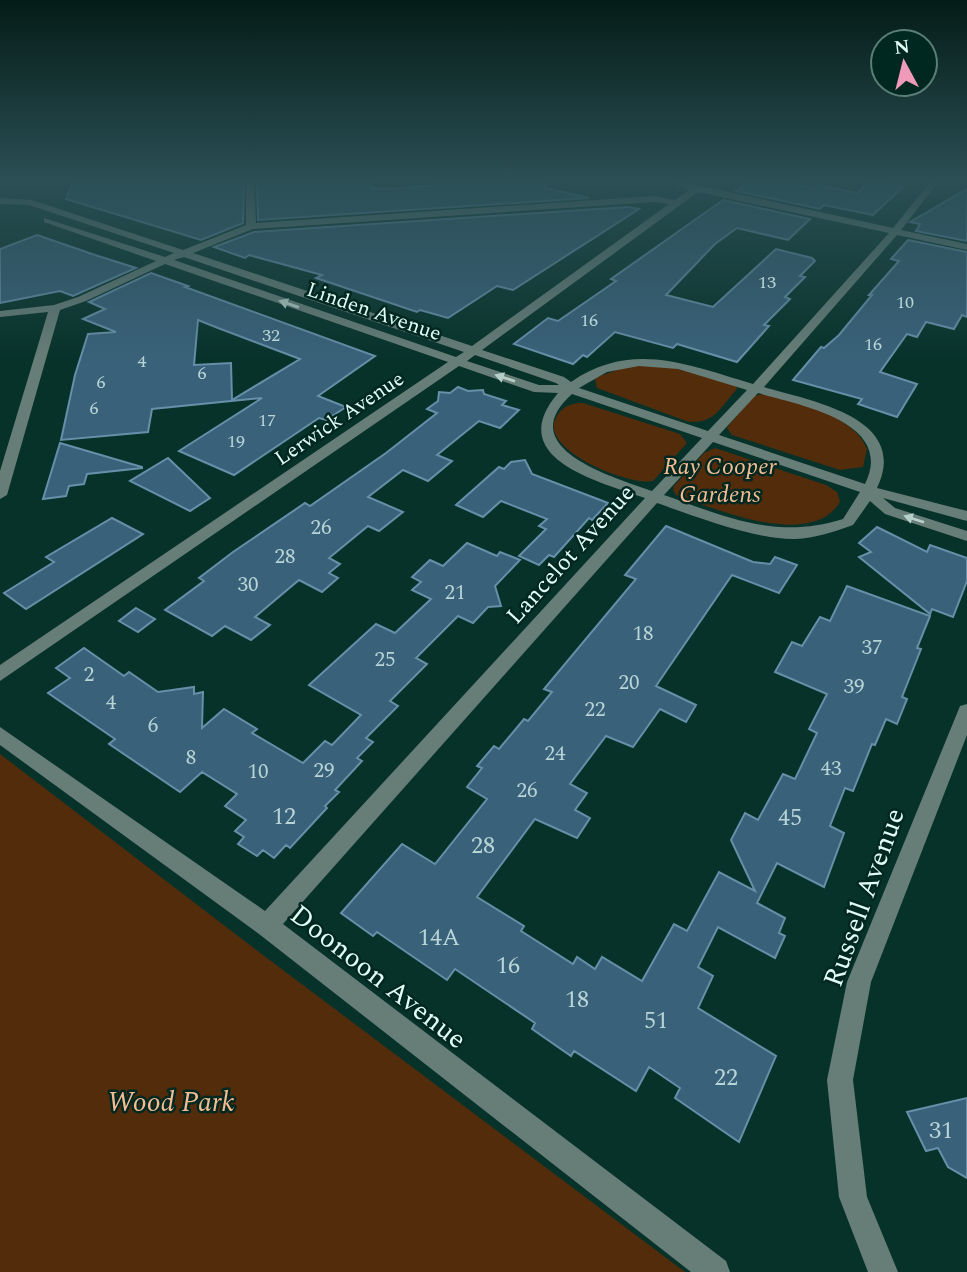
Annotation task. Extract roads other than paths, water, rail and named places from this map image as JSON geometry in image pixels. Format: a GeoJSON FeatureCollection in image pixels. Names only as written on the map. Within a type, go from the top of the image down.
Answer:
{"type":"FeatureCollection","features":[{"type":"Feature","properties":{"kind":"street","name":"Linden Avenue"},"geometry":{"type":"LineString","coordinates":[[106,240],[538,388],[571,388]]}},
{"type":"Feature","properties":{"kind":"street","name":"Linden Avenue"},"geometry":{"type":"LineString","coordinates":[[146,240],[554,378],[571,388],[869,491],[967,516]]}},
{"type":"Feature","properties":{"kind":"street"},"geometry":{"type":"LineString","coordinates":[[0,314],[55,307],[82,299],[215,240]]}},
{"type":"Feature","properties":{"kind":"street","name":"Lerwick Avenue"},"geometry":{"type":"LineString","coordinates":[[0,674],[458,362],[626,240]]}},
{"type":"Feature","properties":{"kind":"street","name":"Lancelot Avenue"},"geometry":{"type":"LineString","coordinates":[[267,926],[655,495],[758,388],[889,240]]}},
{"type":"Feature","properties":{"kind":"street"},"geometry":{"type":"LineString","coordinates":[[938,240],[967,247]]}},
{"type":"Feature","properties":{"kind":"street"},"geometry":{"type":"LineString","coordinates":[[0,495],[55,307]]}},
{"type":"Feature","properties":{"kind":"street"},"geometry":{"type":"LineString","coordinates":[[659,362],[758,388],[844,415],[861,427],[878,450],[879,464],[869,491],[848,522],[809,533],[784,534],[757,529],[584,470],[559,454],[547,434],[546,417],[558,398],[571,388],[596,372],[616,365],[659,362]]}},
{"type":"Feature","properties":{"kind":"street","name":"Linden Avenue"},"geometry":{"type":"LineString","coordinates":[[869,491],[880,505],[890,511],[967,537]]}},
{"type":"Feature","properties":{"kind":"street","name":"Russell Avenue"},"geometry":{"type":"LineString","coordinates":[[883,1272],[853,1197],[840,1080],[859,982],[967,711]]}},
{"type":"Feature","properties":{"kind":"street","name":"Doonoon Avenue"},"geometry":{"type":"LineString","coordinates":[[0,735],[267,926],[715,1272]]}},
{"type":"Feature","properties":{"kind":"park label","name":"Ray Cooper Gardens"},"geometry":{"type":"Point","coordinates":[720,480]}},
{"type":"Feature","properties":{"kind":"park label","name":"Wood Park"},"geometry":{"type":"Point","coordinates":[171,1101]}}]}
